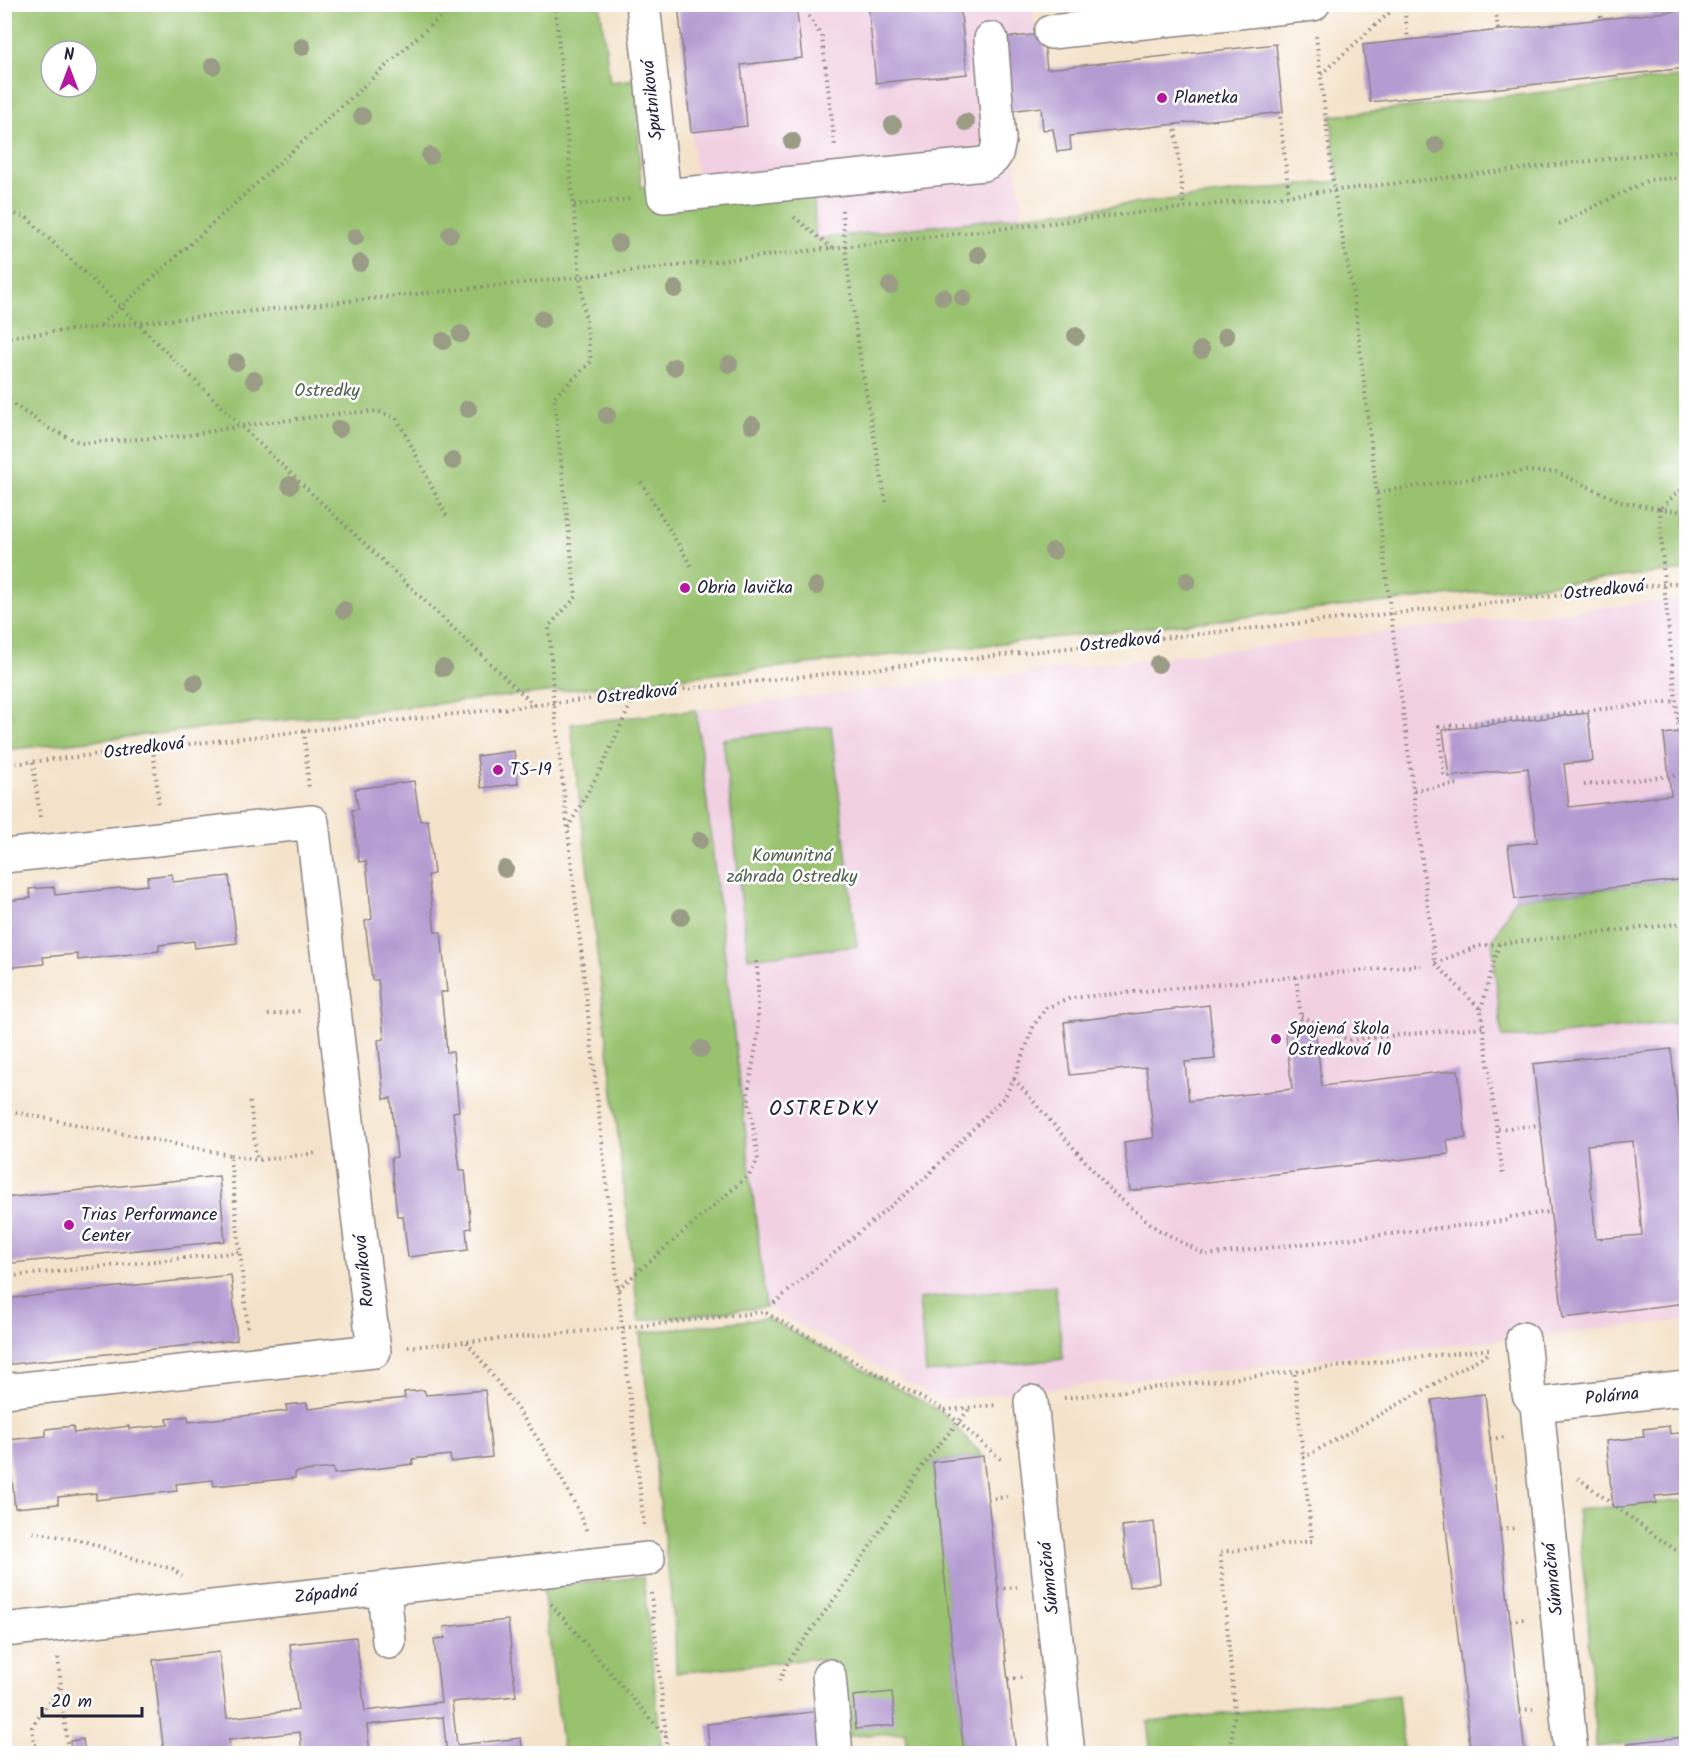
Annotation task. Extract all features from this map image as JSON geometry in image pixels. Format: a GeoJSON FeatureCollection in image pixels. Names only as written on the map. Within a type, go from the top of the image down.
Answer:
{"type":"FeatureCollection","features":[{"type":"Feature","properties":{"kind":"street","name":"Sputniková"},"geometry":{"type":"LineString","coordinates":[[643,4],[664,196]]}},
{"type":"Feature","properties":{"kind":"street"},"geometry":{"type":"LineString","coordinates":[[1051,32],[1273,6],[1312,4]]}},
{"type":"Feature","properties":{"kind":"street"},"geometry":{"type":"LineString","coordinates":[[664,196],[984,164],[993,160],[998,153],[999,140],[991,39]]}},
{"type":"Feature","properties":{"kind":"street"},"geometry":{"type":"LineString","coordinates":[[4,856],[312,822]]}},
{"type":"Feature","properties":{"kind":"street","name":"Rovníková"},"geometry":{"type":"LineString","coordinates":[[312,822],[374,1350]]}},
{"type":"Feature","properties":{"kind":"street","name":"Súmračná"},"geometry":{"type":"LineString","coordinates":[[1523,1339],[1529,1394],[1537,1405],[1571,1754]]}},
{"type":"Feature","properties":{"kind":"street"},"geometry":{"type":"LineString","coordinates":[[4,1391],[374,1350]]}},
{"type":"Feature","properties":{"kind":"street","name":"Polárna"},"geometry":{"type":"LineString","coordinates":[[1537,1405],[1686,1389]]}},
{"type":"Feature","properties":{"kind":"street","name":"Súmračná"},"geometry":{"type":"LineString","coordinates":[[1031,1402],[1068,1754]]}},
{"type":"Feature","properties":{"kind":"street","name":"Západná"},"geometry":{"type":"LineString","coordinates":[[4,1630],[648,1559]]}},
{"type":"Feature","properties":{"kind":"street"},"geometry":{"type":"LineString","coordinates":[[384,1588],[389,1642]]}},
{"type":"Feature","properties":{"kind":"street"},"geometry":{"type":"LineString","coordinates":[[829,1676],[836,1754]]}},
{"type":"Feature","properties":{"kind":"path"},"geometry":{"type":"LineString","coordinates":[[4,19],[5,4]]}},
{"type":"Feature","properties":{"kind":"path"},"geometry":{"type":"LineString","coordinates":[[101,326],[454,4]]}},
{"type":"Feature","properties":{"kind":"path"},"geometry":{"type":"LineString","coordinates":[[555,4],[580,277],[591,362],[554,397],[576,597],[549,626],[554,703],[668,1754]]}},
{"type":"Feature","properties":{"kind":"path"},"geometry":{"type":"LineString","coordinates":[[807,4],[808,15],[822,37],[839,178],[850,298],[886,502]]}},
{"type":"Feature","properties":{"kind":"path"},"geometry":{"type":"LineString","coordinates":[[1312,4],[1334,190],[1355,305],[1435,963],[1481,1010]]}},
{"type":"Feature","properties":{"kind":"path"},"geometry":{"type":"LineString","coordinates":[[1320,75],[1400,4]]}},
{"type":"Feature","properties":{"kind":"path"},"geometry":{"type":"LineString","coordinates":[[1404,4],[1408,40]]}},
{"type":"Feature","properties":{"kind":"path"},"geometry":{"type":"LineString","coordinates":[[1495,4],[1498,30]]}},
{"type":"Feature","properties":{"kind":"path"},"geometry":{"type":"LineString","coordinates":[[1600,4],[1601,19]]}},
{"type":"Feature","properties":{"kind":"path"},"geometry":{"type":"LineString","coordinates":[[1280,117],[1289,195]]}},
{"type":"Feature","properties":{"kind":"path"},"geometry":{"type":"LineString","coordinates":[[1175,124],[1184,208]]}},
{"type":"Feature","properties":{"kind":"path"},"geometry":{"type":"LineString","coordinates":[[4,337],[580,277],[1686,150]]}},
{"type":"Feature","properties":{"kind":"path"},"geometry":{"type":"LineString","coordinates":[[1559,224],[1649,180],[1686,177]]}},
{"type":"Feature","properties":{"kind":"path"},"geometry":{"type":"LineString","coordinates":[[574,206],[664,196]]}},
{"type":"Feature","properties":{"kind":"path"},"geometry":{"type":"LineString","coordinates":[[4,211],[26,217],[241,426],[535,705]]}},
{"type":"Feature","properties":{"kind":"path"},"geometry":{"type":"LineString","coordinates":[[4,398],[50,429],[81,443],[183,436],[241,426],[377,411],[396,418],[447,517]]}},
{"type":"Feature","properties":{"kind":"path"},"geometry":{"type":"LineString","coordinates":[[1377,492],[1525,471],[1556,472],[1622,502],[1686,512]]}},
{"type":"Feature","properties":{"kind":"path"},"geometry":{"type":"LineString","coordinates":[[1679,731],[1664,584],[1660,509],[1684,486],[1686,479]]}},
{"type":"Feature","properties":{"kind":"path"},"geometry":{"type":"LineString","coordinates":[[641,482],[693,569]]}},
{"type":"Feature","properties":{"kind":"path","name":"Ostredková"},"geometry":{"type":"LineString","coordinates":[[4,765],[535,705],[1686,582]]}},
{"type":"Feature","properties":{"kind":"path"},"geometry":{"type":"LineString","coordinates":[[568,828],[600,770],[636,695]]}},
{"type":"Feature","properties":{"kind":"path"},"geometry":{"type":"LineString","coordinates":[[1444,775],[1439,728],[1676,701]]}},
{"type":"Feature","properties":{"kind":"path"},"geometry":{"type":"LineString","coordinates":[[1678,722],[1686,721]]}},
{"type":"Feature","properties":{"kind":"path"},"geometry":{"type":"LineString","coordinates":[[304,731],[312,822]]}},
{"type":"Feature","properties":{"kind":"path"},"geometry":{"type":"LineString","coordinates":[[153,748],[163,839]]}},
{"type":"Feature","properties":{"kind":"path"},"geometry":{"type":"LineString","coordinates":[[33,762],[44,852]]}},
{"type":"Feature","properties":{"kind":"path"},"geometry":{"type":"LineString","coordinates":[[1584,785],[1683,775]]}},
{"type":"Feature","properties":{"kind":"path"},"geometry":{"type":"LineString","coordinates":[[1414,790],[1460,784]]}},
{"type":"Feature","properties":{"kind":"path"},"geometry":{"type":"LineString","coordinates":[[1435,963],[1479,946],[1686,922]]}},
{"type":"Feature","properties":{"kind":"path"},"geometry":{"type":"LineString","coordinates":[[1499,944],[1481,1010],[1503,1177]]}},
{"type":"Feature","properties":{"kind":"path"},"geometry":{"type":"LineString","coordinates":[[618,1290],[750,1174],[758,1160],[748,1092],[758,1035],[756,960]]}},
{"type":"Feature","properties":{"kind":"path"},"geometry":{"type":"LineString","coordinates":[[774,1303],[926,1176],[1005,1096],[1014,1079],[1034,1025],[1046,1008],[1071,998],[1421,965]]}},
{"type":"Feature","properties":{"kind":"path"},"geometry":{"type":"LineString","coordinates":[[1296,977],[1302,1027]]}},
{"type":"Feature","properties":{"kind":"path"},"geometry":{"type":"LineString","coordinates":[[1301,1016],[1348,1040],[1484,1027]]}},
{"type":"Feature","properties":{"kind":"path"},"geometry":{"type":"LineString","coordinates":[[1014,1079],[1111,1191],[1158,1229],[1206,1255],[1550,1212]]}},
{"type":"Feature","properties":{"kind":"path"},"geometry":{"type":"LineString","coordinates":[[250,1102],[257,1160]]}},
{"type":"Feature","properties":{"kind":"path"},"geometry":{"type":"LineString","coordinates":[[4,1110],[257,1160],[352,1150]]}},
{"type":"Feature","properties":{"kind":"path"},"geometry":{"type":"LineString","coordinates":[[1498,1129],[1540,1125]]}},
{"type":"Feature","properties":{"kind":"path"},"geometry":{"type":"LineString","coordinates":[[230,1155],[251,1364]]}},
{"type":"Feature","properties":{"kind":"path"},"geometry":{"type":"LineString","coordinates":[[4,1277],[240,1252]]}},
{"type":"Feature","properties":{"kind":"path"},"geometry":{"type":"LineString","coordinates":[[374,1350],[622,1328],[764,1312],[944,1410],[1041,1493]]}},
{"type":"Feature","properties":{"kind":"path"},"geometry":{"type":"LineString","coordinates":[[466,1342],[505,1392],[553,1462],[583,1518],[597,1565]]}},
{"type":"Feature","properties":{"kind":"path"},"geometry":{"type":"LineString","coordinates":[[944,1410],[1497,1348],[1303,1458]]}},
{"type":"Feature","properties":{"kind":"path"},"geometry":{"type":"LineString","coordinates":[[1230,1754],[1235,1711],[1220,1552],[1312,1541],[1294,1370]]}},
{"type":"Feature","properties":{"kind":"path"},"geometry":{"type":"LineString","coordinates":[[778,1681],[789,1660],[844,1586],[927,1459],[972,1407]]}},
{"type":"Feature","properties":{"kind":"path"},"geometry":{"type":"LineString","coordinates":[[1541,1450],[1686,1557]]}},
{"type":"Feature","properties":{"kind":"path"},"geometry":{"type":"LineString","coordinates":[[33,1532],[84,1541],[135,1559],[173,1569],[200,1587],[215,1607]]}},
{"type":"Feature","properties":{"kind":"path"},"geometry":{"type":"LineString","coordinates":[[527,1573],[548,1601],[666,1737]]}},
{"type":"Feature","properties":{"kind":"path"},"geometry":{"type":"LineString","coordinates":[[55,1624],[68,1754]]}},
{"type":"Feature","properties":{"kind":"path"},"geometry":{"type":"LineString","coordinates":[[44,1754],[34,1743],[32,1727],[61,1684]]}},
{"type":"Feature","properties":{"kind":"shaded area"},"geometry":{"type":"Polygon","coordinates":[[[678,5],[1032,5],[1036,35],[1009,111],[1022,216],[704,252],[678,5]]]}},
{"type":"Feature","properties":{"kind":"shaded area"},"geometry":{"type":"Polygon","coordinates":[[[1686,598],[1686,1320],[941,1400],[766,1307],[696,710],[1686,598]]]}},
{"type":"Feature","properties":{"kind":"green space","name":"Ostredky"},"geometry":{"type":"Polygon","coordinates":[[[4,5],[600,5],[610,82],[636,79],[641,187],[814,188],[815,239],[1338,181],[1331,116],[1686,76],[1686,570],[5,750],[4,5]]]}},
{"type":"Feature","properties":{"kind":"green space"},"geometry":{"type":"Polygon","coordinates":[[[696,710],[766,1307],[639,1321],[571,724],[696,710]]]}},
{"type":"Feature","properties":{"kind":"green space","name":"Komunitná záhrada Ostredky"},"geometry":{"type":"Polygon","coordinates":[[[831,726],[857,946],[748,958],[723,739],[831,726]]]}},
{"type":"Feature","properties":{"kind":"green space"},"geometry":{"type":"Polygon","coordinates":[[[1686,879],[1686,1021],[1532,1037],[1502,1037],[1492,941],[1515,899],[1686,879]]]}},
{"type":"Feature","properties":{"kind":"green space"},"geometry":{"type":"Polygon","coordinates":[[[1055,1285],[1063,1359],[926,1373],[919,1299],[1055,1285]]]}},
{"type":"Feature","properties":{"kind":"green space"},"geometry":{"type":"Polygon","coordinates":[[[767,1318],[942,1412],[983,1456],[933,1462],[964,1753],[907,1753],[905,1732],[840,1737],[836,1664],[810,1659],[676,1673],[675,1630],[640,1333],[767,1318]]]}},
{"type":"Feature","properties":{"kind":"green space"},"geometry":{"type":"Polygon","coordinates":[[[1686,1500],[1686,1737],[1596,1747],[1587,1607],[1577,1510],[1686,1500]]]}},
{"type":"Feature","properties":{"kind":"green space"},"geometry":{"type":"Polygon","coordinates":[[[643,1577],[662,1753],[563,1753],[543,1587],[643,1577]]]}},
{"type":"Feature","properties":{"kind":"green space"},"geometry":{"type":"Polygon","coordinates":[[[1398,1695],[1404,1753],[1151,1753],[1147,1722],[1398,1695]]]}},
{"type":"Feature","properties":{"kind":"building"},"geometry":{"type":"Polygon","coordinates":[[[678,4],[796,4],[802,58],[741,65],[747,126],[691,132],[678,4]]]}},
{"type":"Feature","properties":{"kind":"building"},"geometry":{"type":"Polygon","coordinates":[[[868,4],[960,4],[967,74],[876,83],[868,4]]]}},
{"type":"Feature","properties":{"kind":"building"},"geometry":{"type":"Polygon","coordinates":[[[1686,10],[1686,68],[1370,102],[1363,45],[1686,10]]]}},
{"type":"Feature","properties":{"kind":"building"},"geometry":{"type":"Polygon","coordinates":[[[1043,34],[1047,69],[1276,44],[1283,112],[1070,136],[1071,150],[1057,152],[1053,129],[1043,130],[1041,107],[1009,111],[1001,38],[1043,34]]]}},
{"type":"Feature","properties":{"kind":"building"},"geometry":{"type":"Polygon","coordinates":[[[1588,713],[1593,761],[1564,764],[1569,807],[1671,795],[1664,734],[1686,731],[1686,879],[1515,899],[1508,845],[1537,842],[1528,768],[1449,777],[1443,730],[1588,713]]]}},
{"type":"Feature","properties":{"kind":"building","name":"TS-19"},"geometry":{"type":"Polygon","coordinates":[[[514,751],[518,784],[481,788],[477,756],[514,751]]]}},
{"type":"Feature","properties":{"kind":"building"},"geometry":{"type":"Polygon","coordinates":[[[414,781],[420,821],[428,820],[434,874],[428,875],[435,932],[441,932],[447,992],[441,992],[447,1052],[453,1052],[459,1111],[453,1112],[460,1170],[465,1170],[471,1228],[466,1229],[468,1250],[408,1257],[403,1216],[397,1216],[391,1158],[397,1157],[391,1098],[384,1099],[378,1040],[384,1039],[378,980],[372,980],[365,921],[372,919],[366,861],[359,862],[352,810],[358,809],[355,789],[414,781]]]}},
{"type":"Feature","properties":{"kind":"building"},"geometry":{"type":"Polygon","coordinates":[[[172,874],[173,882],[229,876],[237,943],[195,948],[194,941],[159,945],[159,951],[78,960],[77,954],[43,957],[44,964],[4,968],[4,901],[31,898],[29,889],[54,887],[55,895],[148,885],[147,877],[172,874]]]}},
{"type":"Feature","properties":{"kind":"building"},"geometry":{"type":"Polygon","coordinates":[[[1209,1005],[1215,1059],[1185,1062],[1189,1101],[1292,1089],[1285,1029],[1315,1026],[1322,1086],[1458,1070],[1466,1138],[1447,1140],[1449,1154],[1130,1191],[1124,1142],[1154,1138],[1146,1067],[1070,1075],[1064,1022],[1209,1005]]]}},
{"type":"Feature","properties":{"kind":"building"},"geometry":{"type":"Polygon","coordinates":[[[1671,1049],[1686,1186],[1686,1303],[1563,1318],[1533,1064],[1671,1049]],[[1633,1141],[1587,1145],[1596,1239],[1642,1235],[1633,1141]]]}},
{"type":"Feature","properties":{"kind":"building"},"geometry":{"type":"Polygon","coordinates":[[[219,1176],[225,1241],[4,1264],[4,1198],[219,1176]]]}},
{"type":"Feature","properties":{"kind":"building"},"geometry":{"type":"Polygon","coordinates":[[[231,1275],[237,1340],[4,1365],[4,1299],[231,1275]]]}},
{"type":"Feature","properties":{"kind":"building"},"geometry":{"type":"Polygon","coordinates":[[[424,1390],[426,1395],[485,1390],[492,1457],[451,1462],[450,1455],[412,1459],[413,1464],[334,1474],[333,1468],[295,1472],[295,1478],[214,1486],[213,1480],[176,1484],[177,1491],[96,1500],[96,1493],[58,1497],[58,1504],[15,1508],[8,1440],[46,1436],[46,1429],[73,1426],[74,1433],[129,1426],[129,1429],[168,1425],[167,1419],[188,1416],[189,1422],[287,1411],[286,1405],[307,1403],[308,1409],[405,1398],[404,1392],[424,1390]]]}},
{"type":"Feature","properties":{"kind":"building"},"geometry":{"type":"Polygon","coordinates":[[[1485,1394],[1525,1754],[1471,1754],[1432,1400],[1485,1394]]]}},
{"type":"Feature","properties":{"kind":"building"},"geometry":{"type":"Polygon","coordinates":[[[1669,1426],[1670,1434],[1686,1432],[1686,1493],[1655,1496],[1656,1503],[1613,1508],[1606,1441],[1644,1437],[1643,1429],[1669,1426]]]}},
{"type":"Feature","properties":{"kind":"building"},"geometry":{"type":"Polygon","coordinates":[[[983,1456],[1016,1754],[964,1754],[933,1462],[983,1456]]]}},
{"type":"Feature","properties":{"kind":"building"},"geometry":{"type":"Polygon","coordinates":[[[1154,1522],[1160,1583],[1129,1587],[1122,1526],[1154,1522]]]}},
{"type":"Feature","properties":{"kind":"building"},"geometry":{"type":"Polygon","coordinates":[[[508,1620],[516,1696],[452,1702],[457,1745],[521,1738],[523,1754],[447,1754],[443,1717],[367,1725],[370,1754],[302,1754],[300,1732],[229,1740],[231,1754],[164,1754],[153,1660],[219,1652],[227,1718],[298,1710],[290,1644],[356,1637],[365,1711],[441,1702],[434,1639],[445,1638],[444,1627],[508,1620]]]}},
{"type":"Feature","properties":{"kind":"building"},"geometry":{"type":"Polygon","coordinates":[[[892,1692],[895,1725],[856,1729],[853,1696],[892,1692]]]}},
{"type":"Feature","properties":{"kind":"building"},"geometry":{"type":"Polygon","coordinates":[[[821,1711],[825,1754],[710,1754],[707,1724],[821,1711]]]}},
{"type":"Feature","properties":{"kind":"building"},"geometry":{"type":"Polygon","coordinates":[[[1686,1737],[1686,1754],[1628,1754],[1627,1743],[1686,1737]]]}},
{"type":"Feature","properties":{"kind":"building"},"geometry":{"type":"Polygon","coordinates":[[[83,1739],[85,1754],[71,1754],[70,1741],[83,1739]]]}},
{"type":"Feature","properties":{"kind":"place","name":"Planetka"},"geometry":{"type":"Point","coordinates":[1162,98]}},
{"type":"Feature","properties":{"kind":"place","name":"Obria lavička"},"geometry":{"type":"Point","coordinates":[685,588]}},
{"type":"Feature","properties":{"kind":"place","name":"TS-19"},"geometry":{"type":"Point","coordinates":[498,770]}},
{"type":"Feature","properties":{"kind":"place","name":"Spojená škola Ostredková 10"},"geometry":{"type":"Point","coordinates":[1276,1039]}},
{"type":"Feature","properties":{"kind":"place","name":"Trias Performance Center"},"geometry":{"type":"Point","coordinates":[69,1225]}},
{"type":"Feature","properties":{"kind":"district","name":"OSTREDKY"},"geometry":{"type":"Point","coordinates":[824,1109]}}]}
